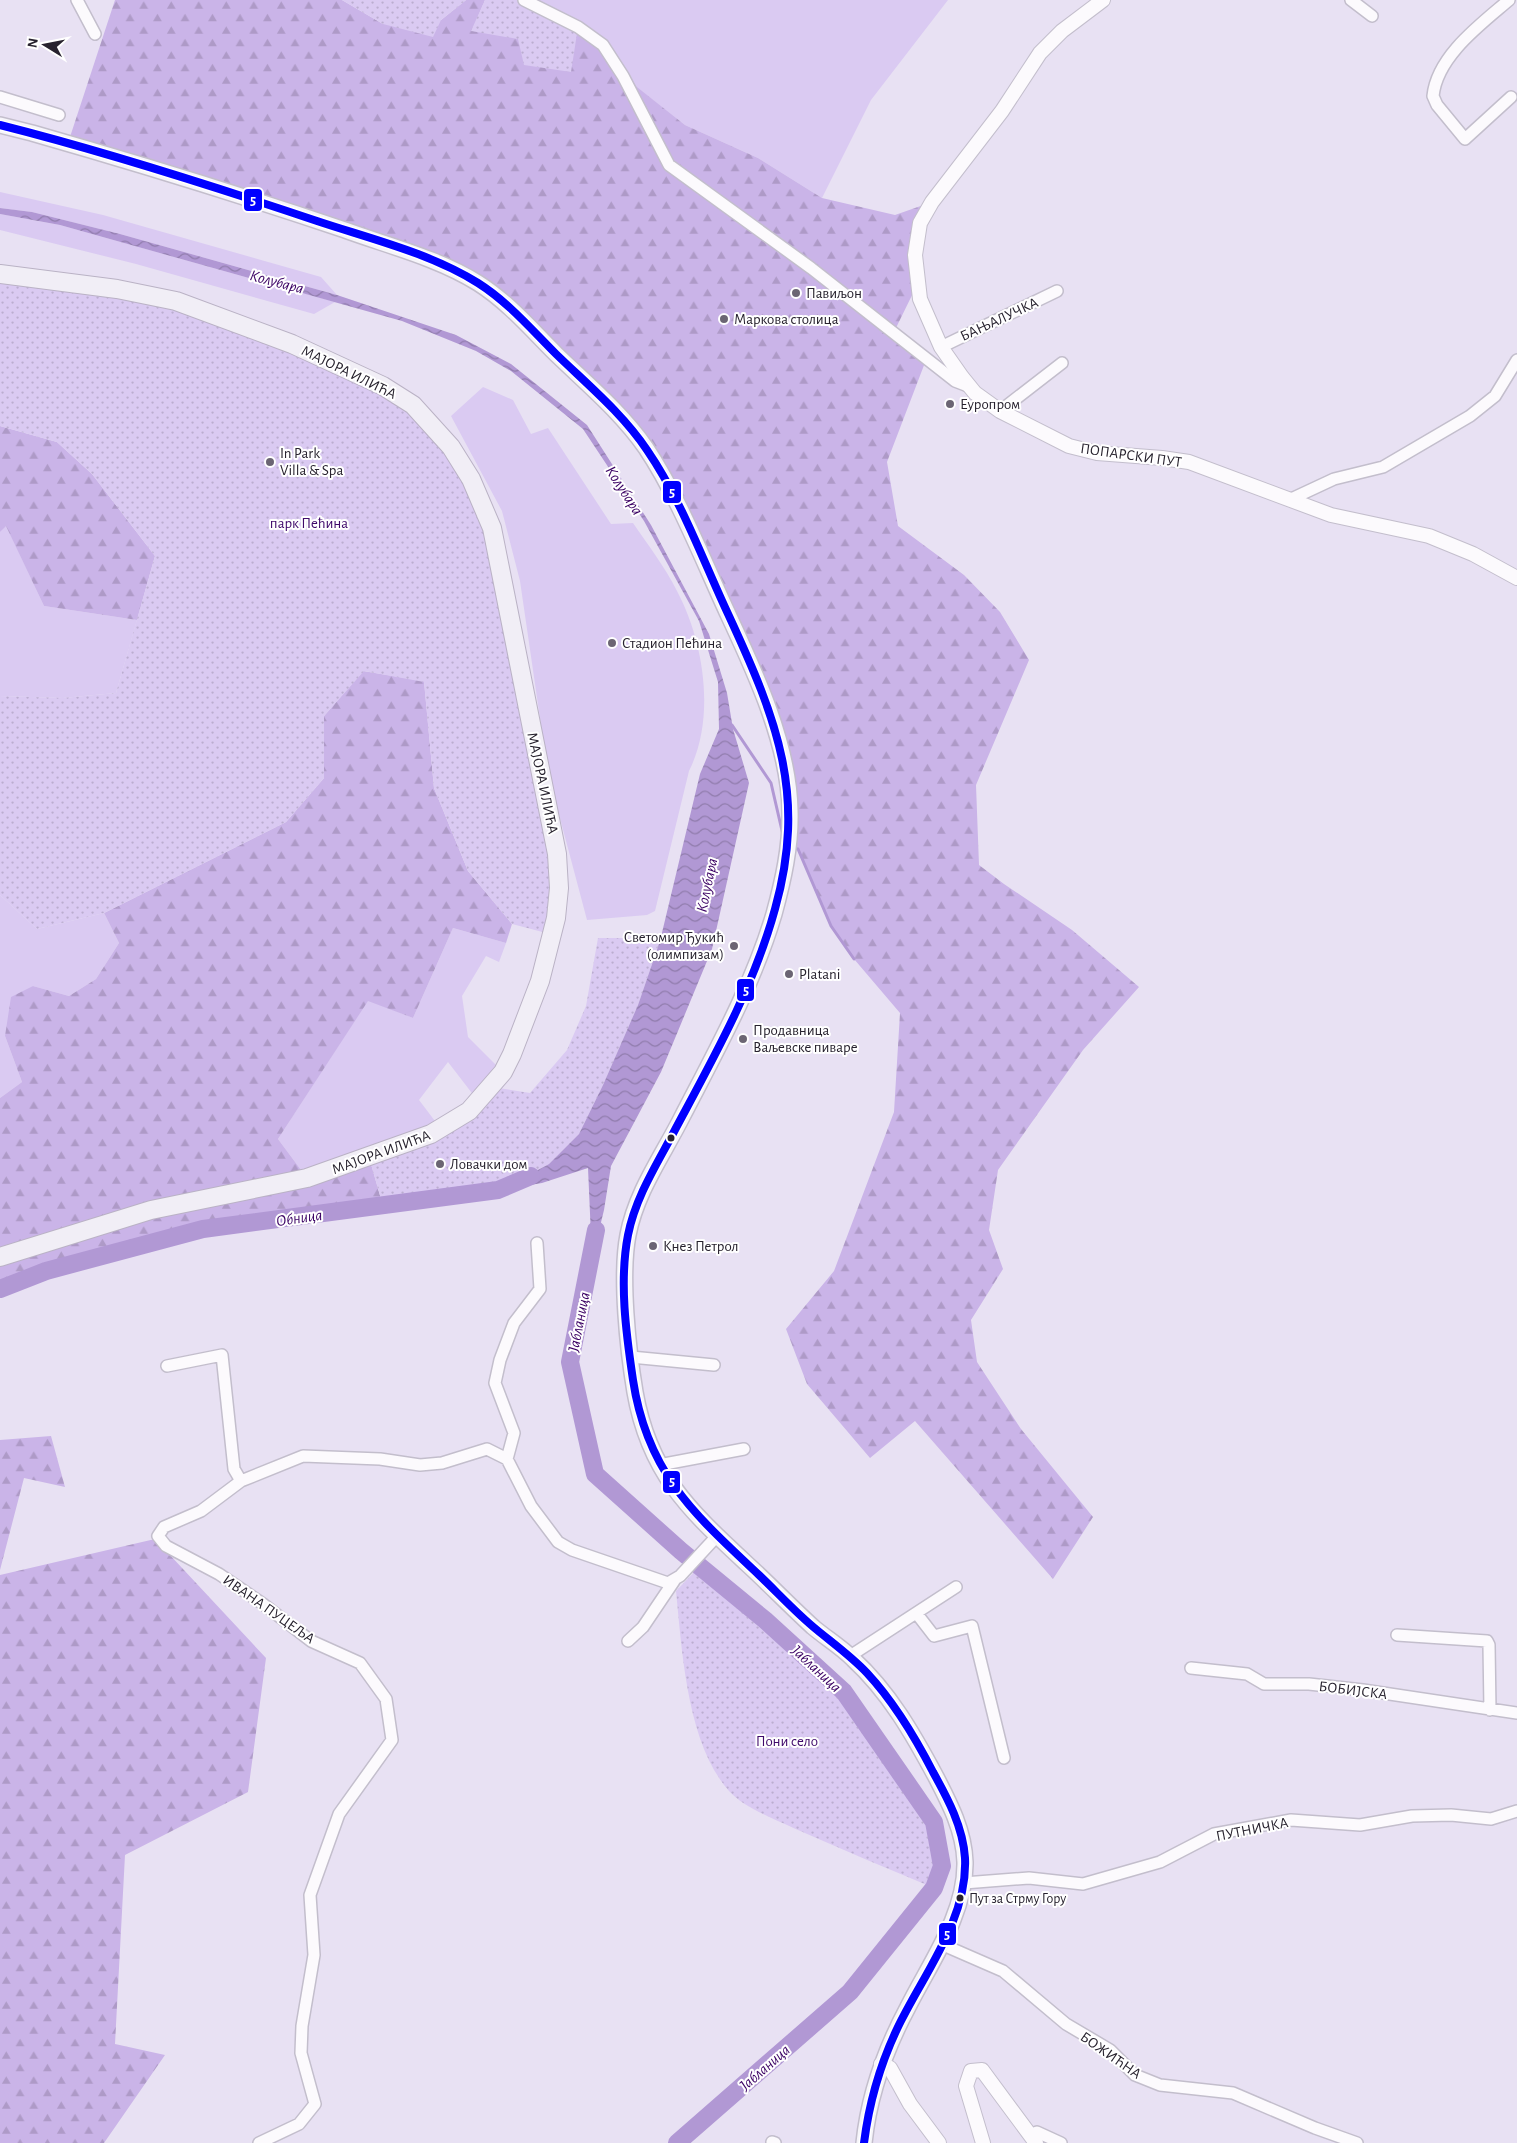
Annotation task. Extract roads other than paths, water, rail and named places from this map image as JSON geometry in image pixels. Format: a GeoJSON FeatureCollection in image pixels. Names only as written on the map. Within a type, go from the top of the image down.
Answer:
{"type":"FeatureCollection","features":[{"type":"Feature","properties":{"kind":"main road"},"geometry":{"type":"LineString","coordinates":[[0,125],[32,132],[254,199],[406,252],[450,269],[478,283],[504,302],[614,409],[635,433],[664,477],[758,684],[784,763],[790,805],[790,828],[786,863],[774,913],[755,967],[691,1100],[641,1195],[631,1220],[626,1245],[625,1268],[631,1357],[637,1403],[647,1436],[659,1465],[686,1505],[812,1626],[850,1656],[888,1698],[926,1758],[960,1830],[964,1877],[955,1913],[881,2064],[868,2109],[864,2143]]}},
{"type":"Feature","properties":{"kind":"main road","name":"МАЈОРА ИЛИЋА"},"geometry":{"type":"LineString","coordinates":[[0,274],[117,289],[182,304],[292,344],[384,386],[413,405],[432,424],[452,447],[472,479],[492,528],[557,854],[559,888],[554,935],[549,953],[512,1054],[492,1087],[469,1111],[452,1123],[422,1138],[307,1178],[142,1213],[0,1257]]}},
{"type":"Feature","properties":{"kind":"street"},"geometry":{"type":"LineString","coordinates":[[77,0],[95,34]]}},
{"type":"Feature","properties":{"kind":"street"},"geometry":{"type":"LineString","coordinates":[[524,0],[578,27],[602,45],[623,76],[669,165],[811,268],[955,381],[968,386]]}},
{"type":"Feature","properties":{"kind":"street","name":"ПОПАРСКИ ПУТ"},"geometry":{"type":"LineString","coordinates":[[1103,0],[1062,31],[1040,53],[1002,111],[932,202],[922,218],[915,244],[917,285],[926,313],[941,347],[968,386],[1000,411],[1043,434],[1090,452],[1181,460],[1331,515],[1429,536],[1473,554],[1517,578]]}},
{"type":"Feature","properties":{"kind":"street"},"geometry":{"type":"LineString","coordinates":[[1352,0],[1372,16]]}},
{"type":"Feature","properties":{"kind":"street"},"geometry":{"type":"LineString","coordinates":[[1509,0],[1488,16],[1454,51],[1442,72],[1434,92],[1437,105],[1465,139],[1512,97]]}},
{"type":"Feature","properties":{"kind":"street"},"geometry":{"type":"LineString","coordinates":[[0,97],[59,115]]}},
{"type":"Feature","properties":{"kind":"street","name":"БАЊАЛУЧКА"},"geometry":{"type":"LineString","coordinates":[[941,347],[1057,292]]}},
{"type":"Feature","properties":{"kind":"street"},"geometry":{"type":"LineString","coordinates":[[1289,500],[1334,479],[1383,467],[1470,416],[1495,396],[1517,360]]}},
{"type":"Feature","properties":{"kind":"street"},"geometry":{"type":"LineString","coordinates":[[1000,411],[1062,363]]}},
{"type":"Feature","properties":{"kind":"street"},"geometry":{"type":"LineString","coordinates":[[537,1243],[540,1289],[514,1323],[500,1360],[495,1383],[514,1433],[507,1459],[531,1506],[558,1542],[572,1550],[662,1582],[677,1579]]}},
{"type":"Feature","properties":{"kind":"street"},"geometry":{"type":"LineString","coordinates":[[167,1366],[222,1355],[234,1469],[241,1481]]}},
{"type":"Feature","properties":{"kind":"street"},"geometry":{"type":"LineString","coordinates":[[631,1357],[714,1365]]}},
{"type":"Feature","properties":{"kind":"street","name":"ИВАНА ПУЦЕЉА"},"geometry":{"type":"LineString","coordinates":[[259,2143],[299,2124],[314,2104],[301,2053],[302,2026],[314,1955],[310,1895],[339,1814],[392,1740],[386,1699],[360,1663],[311,1641],[263,1604],[219,1574],[166,1546],[158,1536],[164,1527],[201,1511],[241,1481],[303,1456],[380,1459],[420,1465],[442,1463],[487,1449],[507,1459]]}},
{"type":"Feature","properties":{"kind":"street"},"geometry":{"type":"LineString","coordinates":[[659,1465],[744,1449]]}},
{"type":"Feature","properties":{"kind":"street"},"geometry":{"type":"LineString","coordinates":[[628,1641],[643,1626],[677,1579],[717,1536]]}},
{"type":"Feature","properties":{"kind":"street"},"geometry":{"type":"LineString","coordinates":[[850,1656],[956,1587]]}},
{"type":"Feature","properties":{"kind":"street"},"geometry":{"type":"LineString","coordinates":[[917,1614],[934,1636],[972,1626],[1004,1758]]}},
{"type":"Feature","properties":{"kind":"street"},"geometry":{"type":"LineString","coordinates":[[1397,1635],[1486,1641],[1489,1645],[1490,1710]]}},
{"type":"Feature","properties":{"kind":"street","name":"БОБИЈСКА"},"geometry":{"type":"LineString","coordinates":[[1191,1668],[1247,1674],[1264,1684],[1309,1684],[1364,1690],[1517,1713]]}},
{"type":"Feature","properties":{"kind":"street","name":"ПУТНИЧКА"},"geometry":{"type":"LineString","coordinates":[[964,1877],[1029,1878],[1083,1884],[1160,1862],[1214,1834],[1291,1820],[1360,1825],[1412,1816],[1451,1815],[1490,1818],[1517,1811]]}},
{"type":"Feature","properties":{"kind":"street","name":"БОЖИЋНА"},"geometry":{"type":"LineString","coordinates":[[941,1944],[1004,1971],[1066,2024],[1110,2050],[1135,2075],[1160,2085],[1233,2094],[1357,2143]]}},
{"type":"Feature","properties":{"kind":"street"},"geometry":{"type":"LineString","coordinates":[[881,2064],[890,2068],[910,2104],[939,2143]]}},
{"type":"Feature","properties":{"kind":"street"},"geometry":{"type":"LineString","coordinates":[[983,2143],[966,2086],[970,2070],[982,2070],[1033,2139],[1037,2132],[1061,2143]]}},
{"type":"Feature","properties":{"kind":"water","name":"Колубара"},"geometry":{"type":"Polygon","coordinates":[[[0,208],[32,212],[120,234],[337,295],[456,335],[511,364],[587,425],[651,525],[709,634],[727,693],[733,729],[749,783],[712,949],[661,1072],[611,1166],[604,1210],[592,1259],[588,1168],[542,1183],[501,1190],[549,1164],[579,1134],[603,1085],[638,1005],[660,941],[700,774],[719,729],[718,682],[699,621],[644,521],[583,429],[511,371],[476,351],[402,321],[60,225],[0,214],[0,208]]]}},
{"type":"Feature","properties":{"kind":"waterway"},"geometry":{"type":"LineString","coordinates":[[732,725],[771,783],[783,835]]}},
{"type":"Feature","properties":{"kind":"waterway"},"geometry":{"type":"LineString","coordinates":[[792,848],[798,849],[831,926],[854,959]]}},
{"type":"Feature","properties":{"kind":"waterway","name":"Обница"},"geometry":{"type":"LineString","coordinates":[[0,1289],[46,1271],[203,1229],[498,1190],[531,1176]]}},
{"type":"Feature","properties":{"kind":"waterway","name":"Јабланица"},"geometry":{"type":"LineString","coordinates":[[596,1230],[570,1362],[595,1474],[681,1551],[765,1620],[844,1692],[934,1822],[942,1866],[934,1888],[850,1992],[677,2143]]}},
{"type":"Feature","properties":{"kind":"place","name":"Павиљон"},"geometry":{"type":"Point","coordinates":[796,293]}},
{"type":"Feature","properties":{"kind":"place","name":"Маркова столица"},"geometry":{"type":"Point","coordinates":[724,319]}},
{"type":"Feature","properties":{"kind":"place","name":"Еуропром"},"geometry":{"type":"Point","coordinates":[950,404]}},
{"type":"Feature","properties":{"kind":"place","name":"In Park Villa & Spa"},"geometry":{"type":"Point","coordinates":[270,462]}},
{"type":"Feature","properties":{"kind":"place","name":"Стадион Пећина"},"geometry":{"type":"Point","coordinates":[612,643]}},
{"type":"Feature","properties":{"kind":"place","name":"Светомир Ђукић (олимпизам)"},"geometry":{"type":"Point","coordinates":[734,946]}},
{"type":"Feature","properties":{"kind":"place","name":"Platani"},"geometry":{"type":"Point","coordinates":[789,974]}},
{"type":"Feature","properties":{"kind":"place","name":"Продавница Ваљевске пиваре"},"geometry":{"type":"Point","coordinates":[743,1039]}},
{"type":"Feature","properties":{"kind":"place","name":"Ловачки дом"},"geometry":{"type":"Point","coordinates":[440,1164]}},
{"type":"Feature","properties":{"kind":"place","name":"Кнез Петрол"},"geometry":{"type":"Point","coordinates":[653,1246]}},
{"type":"Feature","properties":{"kind":"place","name":"Пут за Стрму Гору"},"geometry":{"type":"Point","coordinates":[960,1898]}},
{"type":"Feature","properties":{"kind":"park label","name":"парк Пећина"},"geometry":{"type":"Point","coordinates":[309,523]}},
{"type":"Feature","properties":{"kind":"park label","name":"Пони село"},"geometry":{"type":"Point","coordinates":[787,1741]}}]}
